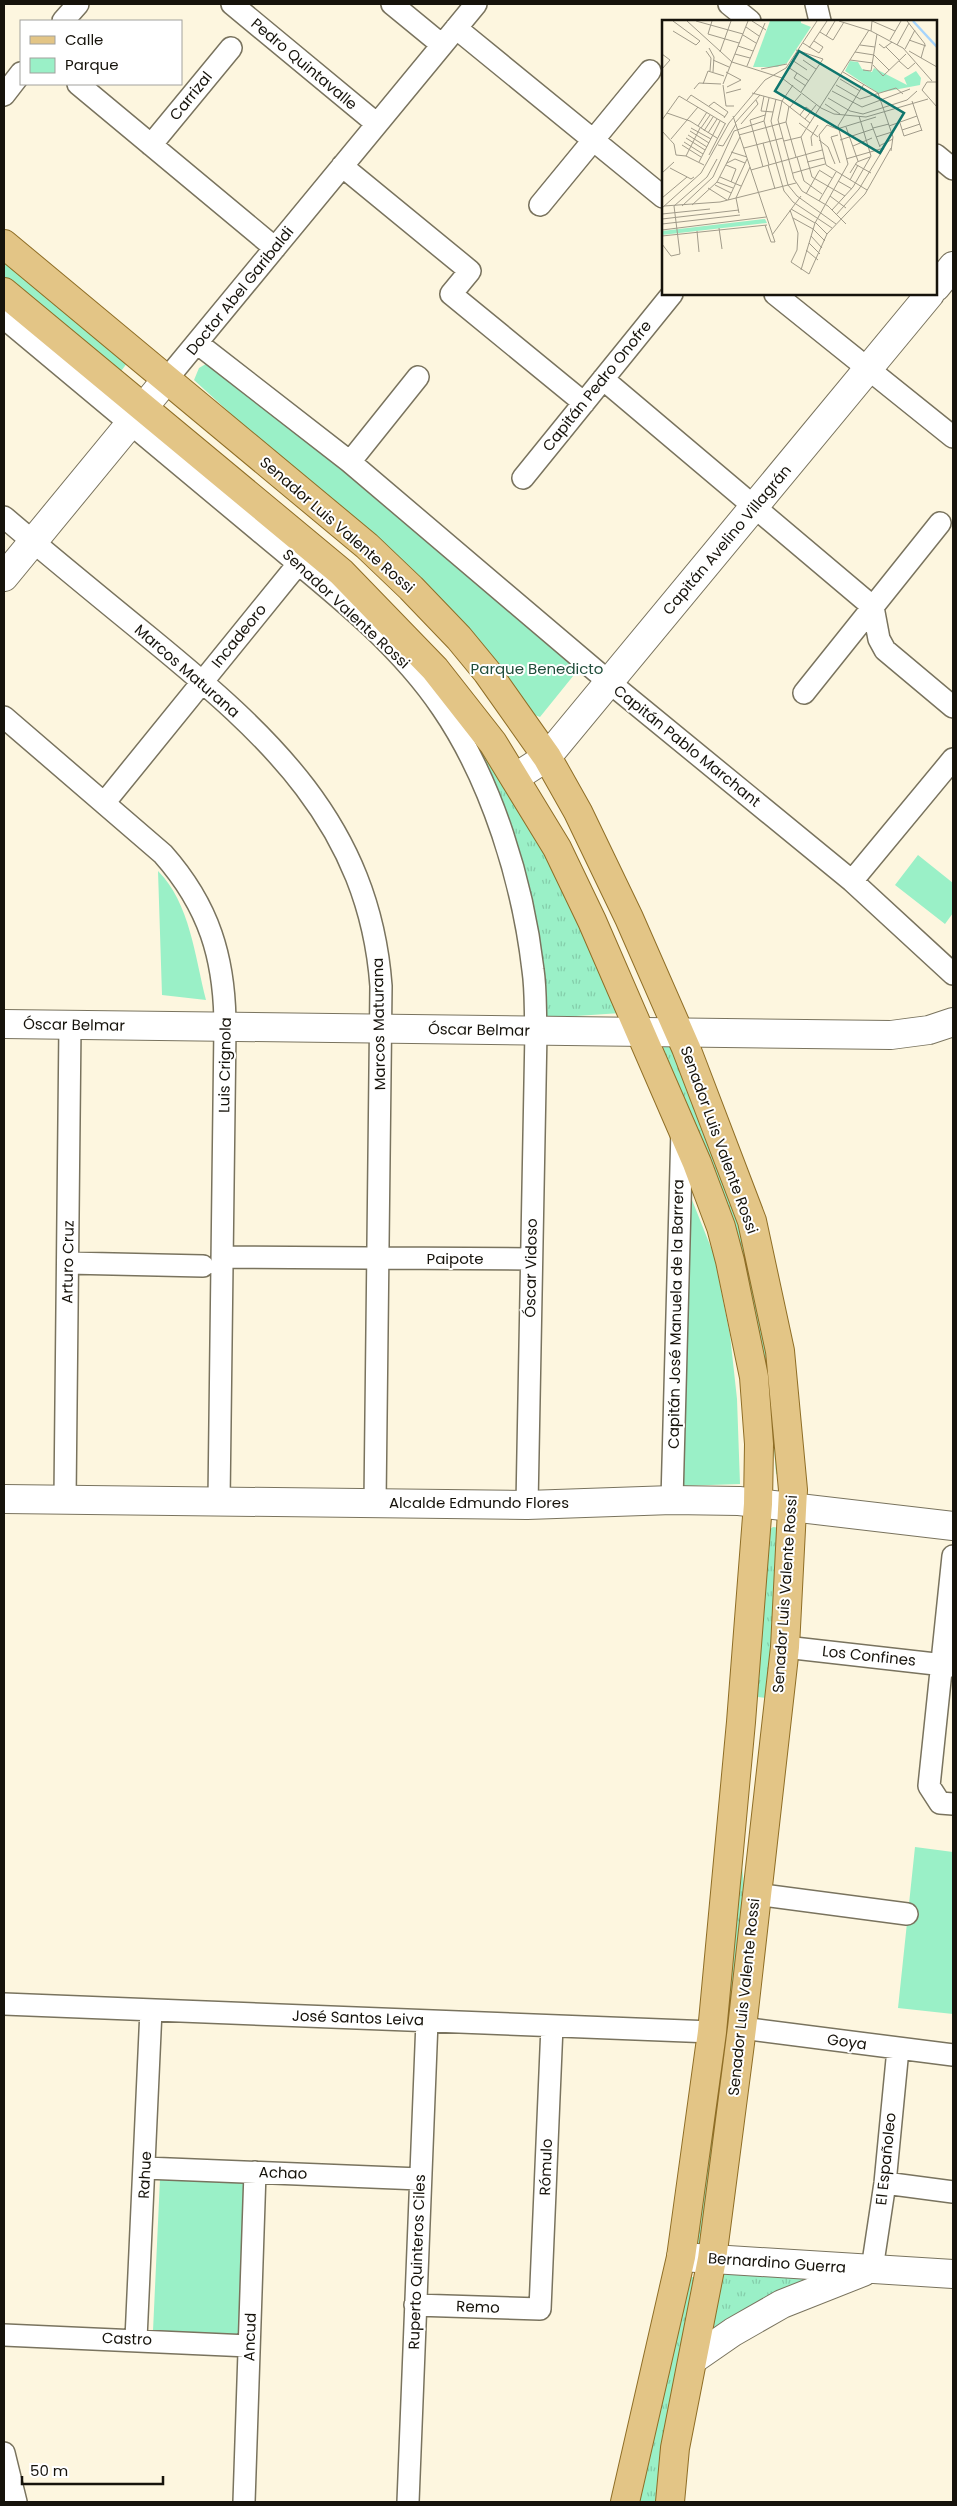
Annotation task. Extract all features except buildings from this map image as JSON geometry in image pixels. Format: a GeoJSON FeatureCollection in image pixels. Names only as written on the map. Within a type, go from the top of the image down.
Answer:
{"type":"FeatureCollection","features":[{"type":"Feature","properties":{"kind":"main road","name":"Senador Luis Valente Rossi"},"geometry":{"type":"LineString","coordinates":[[4,244],[324,510],[411,588],[459,638],[487,672],[547,757],[597,850],[680,1033],[752,1221],[780,1351],[793,1508],[785,1647],[742,2028],[712,2259],[694,2359],[675,2448],[670,2502]]}},
{"type":"Feature","properties":{"kind":"main road","name":"Senador Luis Valente Rossi"},"geometry":{"type":"LineString","coordinates":[[4,292],[137,416],[341,572],[435,669],[493,743],[516,777],[572,878],[682,1128],[721,1227],[741,1305],[754,1377],[758,1413],[758,1504],[742,1706],[712,2032],[681,2257],[625,2502]]}},
{"type":"Feature","properties":{"kind":"main road"},"geometry":{"type":"LineString","coordinates":[[742,1706],[777,1710]]}},
{"type":"Feature","properties":{"kind":"street"},"geometry":{"type":"LineString","coordinates":[[64,20],[78,4]]}},
{"type":"Feature","properties":{"kind":"street","name":"Pedro Quintavalle"},"geometry":{"type":"LineString","coordinates":[[232,4],[377,124]]}},
{"type":"Feature","properties":{"kind":"street"},"geometry":{"type":"LineString","coordinates":[[392,4],[442,45]]}},
{"type":"Feature","properties":{"kind":"street","name":"Doctor Abel Garibaldi"},"geometry":{"type":"LineString","coordinates":[[4,577],[476,4]]}},
{"type":"Feature","properties":{"kind":"street"},"geometry":{"type":"LineString","coordinates":[[729,4],[749,20]]}},
{"type":"Feature","properties":{"kind":"street"},"geometry":{"type":"LineString","coordinates":[[816,4],[820,20]]}},
{"type":"Feature","properties":{"kind":"street"},"geometry":{"type":"LineString","coordinates":[[456,28],[662,196]]}},
{"type":"Feature","properties":{"kind":"street","name":"Carrizal"},"geometry":{"type":"LineString","coordinates":[[151,145],[230,48]]}},
{"type":"Feature","properties":{"kind":"street"},"geometry":{"type":"LineString","coordinates":[[540,205],[650,71]]}},
{"type":"Feature","properties":{"kind":"street"},"geometry":{"type":"LineString","coordinates":[[4,94],[20,74]]}},
{"type":"Feature","properties":{"kind":"street"},"geometry":{"type":"LineString","coordinates":[[79,85],[275,248]]}},
{"type":"Feature","properties":{"kind":"street"},"geometry":{"type":"LineString","coordinates":[[937,156],[953,169]]}},
{"type":"Feature","properties":{"kind":"street"},"geometry":{"type":"LineString","coordinates":[[342,166],[470,271],[451,294],[584,403]]}},
{"type":"Feature","properties":{"kind":"street"},"geometry":{"type":"LineString","coordinates":[[937,286],[953,266]]}},
{"type":"Feature","properties":{"kind":"street","name":"Capitán Pedro Onofre"},"geometry":{"type":"LineString","coordinates":[[522,478],[671,295]]}},
{"type":"Feature","properties":{"kind":"street"},"geometry":{"type":"LineString","coordinates":[[776,295],[953,437]]}},
{"type":"Feature","properties":{"kind":"street","name":"Capitán Avelino Villagrán"},"geometry":{"type":"LineString","coordinates":[[516,777],[547,757],[929,295]]}},
{"type":"Feature","properties":{"kind":"street","name":"Senador Valente Rossi"},"geometry":{"type":"LineString","coordinates":[[4,318],[137,416],[298,564],[352,610],[406,663],[442,707],[458,732],[486,795],[516,878],[534,973],[536,1031]]}},
{"type":"Feature","properties":{"kind":"street","name":"Capitán Pablo Marchant"},"geometry":{"type":"LineString","coordinates":[[197,344],[350,462],[609,682],[852,881],[953,974]]}},
{"type":"Feature","properties":{"kind":"street"},"geometry":{"type":"LineString","coordinates":[[350,462],[418,377]]}},
{"type":"Feature","properties":{"kind":"street"},"geometry":{"type":"LineString","coordinates":[[603,380],[873,607],[879,639],[885,650],[953,707]]}},
{"type":"Feature","properties":{"kind":"street","name":"Marcos Maturana"},"geometry":{"type":"LineString","coordinates":[[4,517],[203,681],[289,764],[313,798],[345,851],[368,905],[375,933],[381,986],[373,1258],[375,1503]]}},
{"type":"Feature","properties":{"kind":"street"},"geometry":{"type":"LineString","coordinates":[[804,694],[940,523]]}},
{"type":"Feature","properties":{"kind":"street","name":"Incadeoro"},"geometry":{"type":"LineString","coordinates":[[105,802],[298,564]]}},
{"type":"Feature","properties":{"kind":"street","name":"Luis Crignola"},"geometry":{"type":"LineString","coordinates":[[4,717],[105,802],[163,854],[183,879],[200,907],[220,961],[224,987],[225,1027],[219,1501]]}},
{"type":"Feature","properties":{"kind":"street"},"geometry":{"type":"LineString","coordinates":[[852,881],[953,759]]}},
{"type":"Feature","properties":{"kind":"street","name":"Óscar Belmar"},"geometry":{"type":"LineString","coordinates":[[4,1024],[891,1035],[929,1030],[953,1022]]}},
{"type":"Feature","properties":{"kind":"street","name":"Arturo Cruz"},"geometry":{"type":"LineString","coordinates":[[65,1499],[70,1025]]}},
{"type":"Feature","properties":{"kind":"street","name":"Óscar Vidoso"},"geometry":{"type":"LineString","coordinates":[[526,1505],[536,1031]]}},
{"type":"Feature","properties":{"kind":"street","name":"Capitán José Manuela de la Barrera"},"geometry":{"type":"LineString","coordinates":[[672,1500],[682,1128]]}},
{"type":"Feature","properties":{"kind":"street","name":"Paipote"},"geometry":{"type":"LineString","coordinates":[[222,1257],[531,1259]]}},
{"type":"Feature","properties":{"kind":"street"},"geometry":{"type":"LineString","coordinates":[[68,1263],[203,1266]]}},
{"type":"Feature","properties":{"kind":"street","name":"Alcalde Edmundo Flores"},"geometry":{"type":"LineString","coordinates":[[4,1499],[526,1505],[672,1500],[738,1501],[953,1526]]}},
{"type":"Feature","properties":{"kind":"street"},"geometry":{"type":"LineString","coordinates":[[947,1804],[929,1786],[948,1665],[953,1556]]}},
{"type":"Feature","properties":{"kind":"street","name":"Los Confines"},"geometry":{"type":"LineString","coordinates":[[785,1647],[948,1665]]}},
{"type":"Feature","properties":{"kind":"street"},"geometry":{"type":"LineString","coordinates":[[756,1894],[907,1914]]}},
{"type":"Feature","properties":{"kind":"street","name":"José Santos Leiva"},"geometry":{"type":"LineString","coordinates":[[4,2004],[712,2032]]}},
{"type":"Feature","properties":{"kind":"street","name":"Rahue"},"geometry":{"type":"LineString","coordinates":[[136,2339],[151,2010]]}},
{"type":"Feature","properties":{"kind":"street","name":"Ruperto Quinteros Ciles"},"geometry":{"type":"LineString","coordinates":[[408,2502],[426,2021]]}},
{"type":"Feature","properties":{"kind":"street","name":"Rómulo"},"geometry":{"type":"LineString","coordinates":[[540,2309],[552,2026]]}},
{"type":"Feature","properties":{"kind":"street","name":"Goya"},"geometry":{"type":"LineString","coordinates":[[742,2028],[953,2055]]}},
{"type":"Feature","properties":{"kind":"street","name":"El Españoleo"},"geometry":{"type":"LineString","coordinates":[[872,2269],[885,2182],[898,2049]]}},
{"type":"Feature","properties":{"kind":"street","name":"Achao"},"geometry":{"type":"LineString","coordinates":[[145,2168],[420,2179]]}},
{"type":"Feature","properties":{"kind":"street","name":"Ancud"},"geometry":{"type":"LineString","coordinates":[[244,2502],[255,2172]]}},
{"type":"Feature","properties":{"kind":"street"},"geometry":{"type":"LineString","coordinates":[[885,2182],[953,2192]]}},
{"type":"Feature","properties":{"kind":"street","name":"Bernardino Guerra"},"geometry":{"type":"LineString","coordinates":[[681,2257],[953,2274]]}},
{"type":"Feature","properties":{"kind":"street","name":"Bernardino Guerra"},"geometry":{"type":"LineString","coordinates":[[694,2359],[733,2332],[782,2304],[872,2269]]}},
{"type":"Feature","properties":{"kind":"street","name":"Remo"},"geometry":{"type":"LineString","coordinates":[[415,2305],[540,2309]]}},
{"type":"Feature","properties":{"kind":"street","name":"Castro"},"geometry":{"type":"LineString","coordinates":[[4,2335],[136,2339],[250,2346]]}},
{"type":"Feature","properties":{"kind":"street"},"geometry":{"type":"LineString","coordinates":[[4,2453],[16,2502]]}},
{"type":"Feature","properties":{"kind":"green space"},"geometry":{"type":"Polygon","coordinates":[[[4,254],[130,359],[119,374],[4,278],[4,254]]]}},
{"type":"Feature","properties":{"kind":"green space","name":"Parque Benedicto"},"geometry":{"type":"Polygon","coordinates":[[[211,361],[582,665],[540,717],[532,714],[399,568],[194,380],[199,368],[211,361]]]}},
{"type":"Feature","properties":{"kind":"green space"},"geometry":{"type":"Polygon","coordinates":[[[473,728],[534,830],[621,1013],[546,1018],[468,741],[473,728]]]}},
{"type":"Feature","properties":{"kind":"green space"},"geometry":{"type":"Polygon","coordinates":[[[918,855],[953,883],[953,913],[945,924],[895,885],[918,855]]]}},
{"type":"Feature","properties":{"kind":"green space"},"geometry":{"type":"Polygon","coordinates":[[[158,871],[169,884],[177,899],[190,931],[206,1000],[162,995],[158,871]]]}},
{"type":"Feature","properties":{"kind":"green space"},"geometry":{"type":"Polygon","coordinates":[[[670,1040],[740,1211],[763,1312],[783,1476],[776,1474],[770,1393],[761,1381],[654,1042],[670,1040]]]}},
{"type":"Feature","properties":{"kind":"green space"},"geometry":{"type":"Polygon","coordinates":[[[684,1180],[714,1255],[730,1335],[737,1399],[740,1484],[681,1486],[684,1180]]]}},
{"type":"Feature","properties":{"kind":"green space"},"geometry":{"type":"Polygon","coordinates":[[[773,1527],[782,1528],[787,1536],[766,1698],[758,1697],[753,1691],[766,1532],[773,1527]]]}},
{"type":"Feature","properties":{"kind":"green space"},"geometry":{"type":"Polygon","coordinates":[[[754,1728],[742,1867],[745,1894],[700,2245],[693,2242],[754,1728]]]}},
{"type":"Feature","properties":{"kind":"green space"},"geometry":{"type":"Polygon","coordinates":[[[915,1847],[953,1852],[953,2014],[898,2008],[915,1847]]]}},
{"type":"Feature","properties":{"kind":"green space"},"geometry":{"type":"Polygon","coordinates":[[[160,2179],[248,2183],[242,2336],[153,2331],[160,2179]]]}},
{"type":"Feature","properties":{"kind":"green space"},"geometry":{"type":"Polygon","coordinates":[[[731,2268],[829,2273],[709,2332],[721,2276],[731,2268]]]}},
{"type":"Feature","properties":{"kind":"green space"},"geometry":{"type":"Polygon","coordinates":[[[690,2277],[694,2277],[697,2288],[674,2393],[657,2502],[633,2502],[690,2277]]]}}]}
